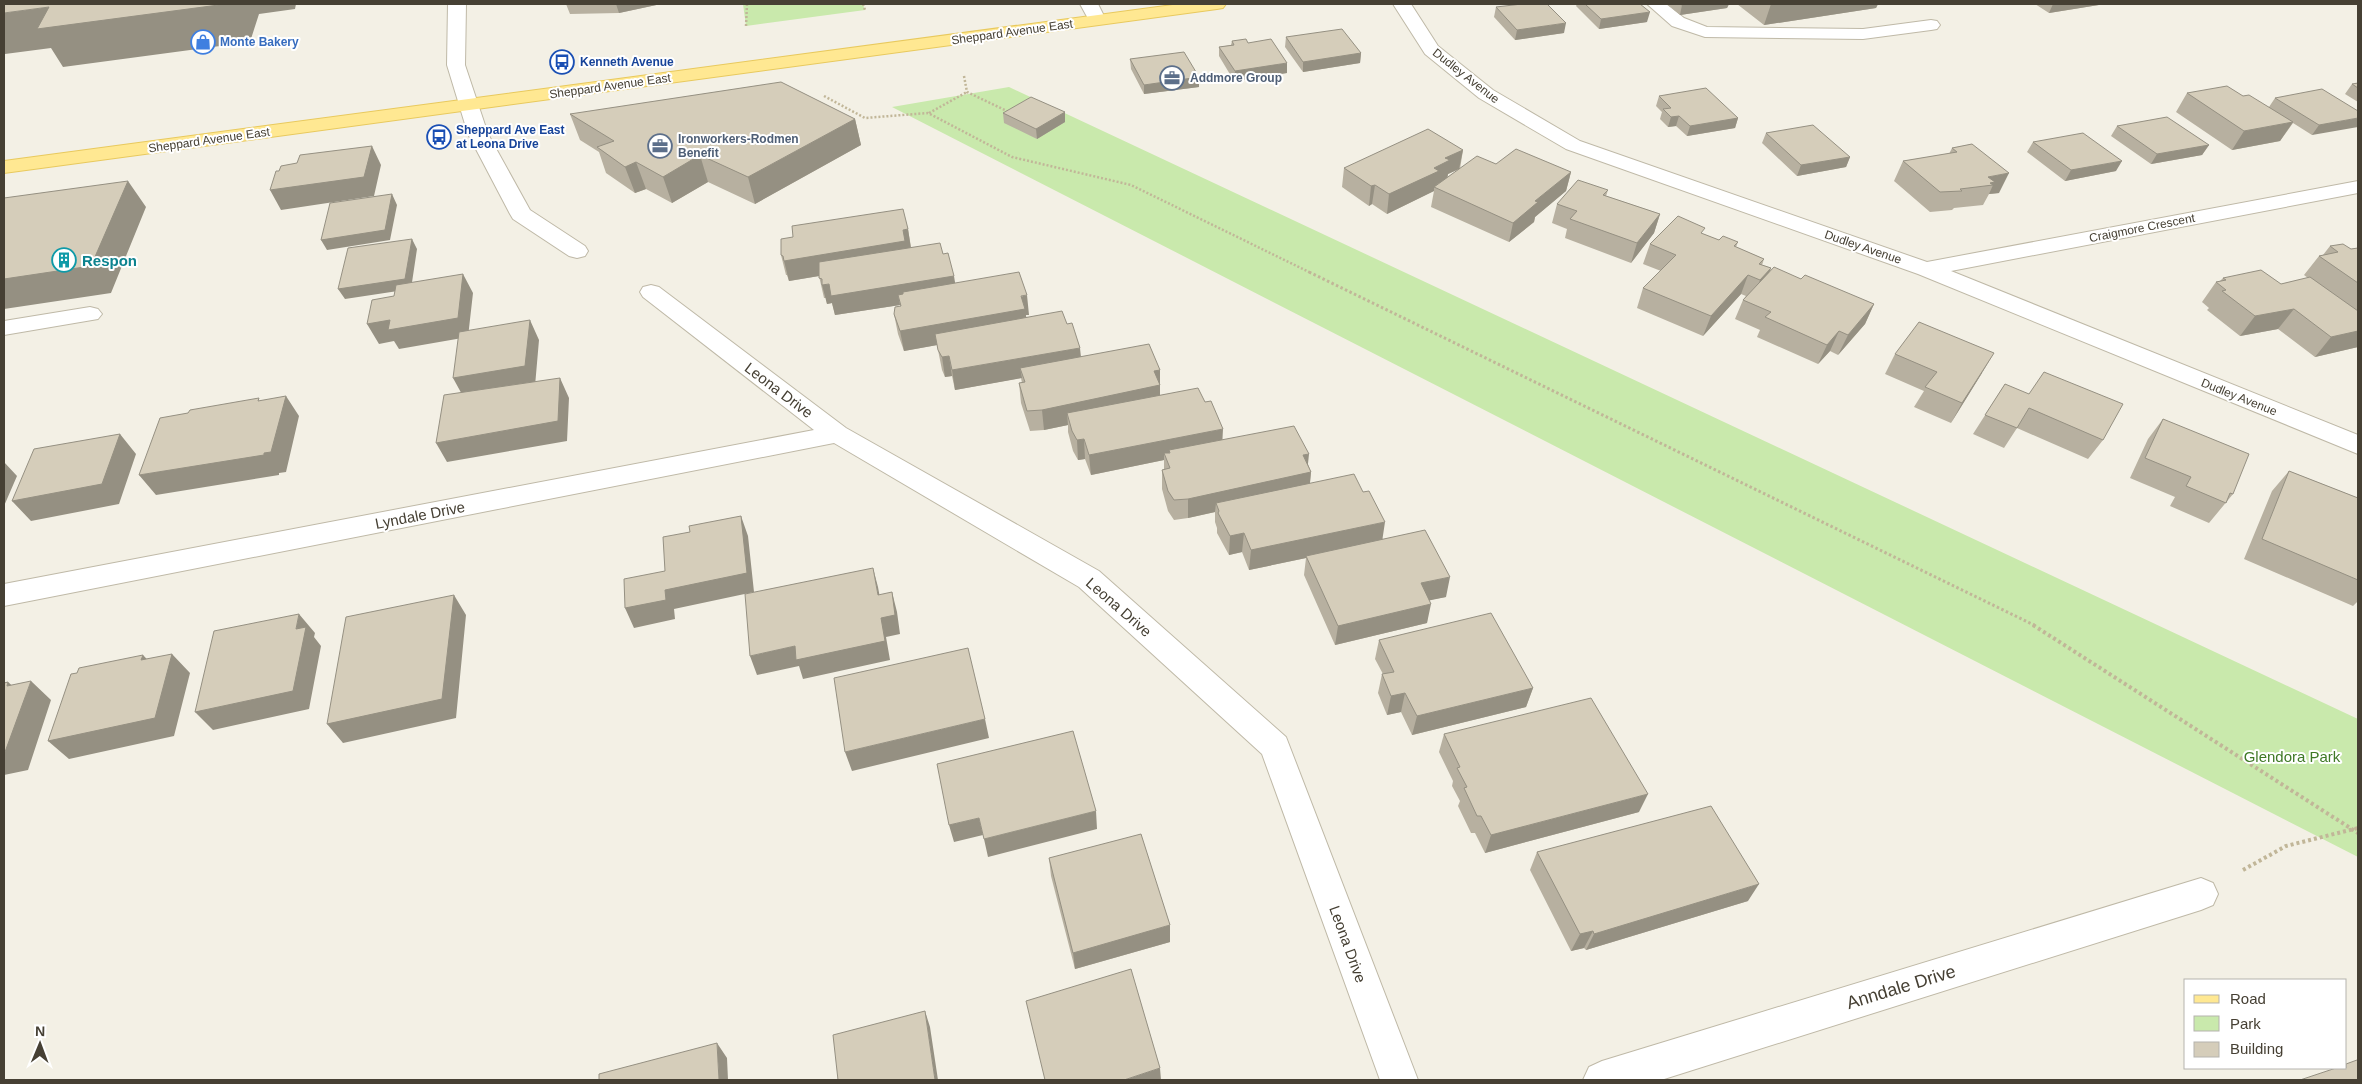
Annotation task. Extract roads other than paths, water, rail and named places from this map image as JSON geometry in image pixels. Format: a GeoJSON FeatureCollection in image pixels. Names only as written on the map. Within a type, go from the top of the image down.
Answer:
{"type":"FeatureCollection","features":[{"type":"Feature","properties":{"kind":"main road","name":"Sheppard Avenue East"},"geometry":{"type":"LineString","coordinates":[[4,167],[467,106],[1093,12],[1217,4]]}},
{"type":"Feature","properties":{"kind":"street"},"geometry":{"type":"LineString","coordinates":[[457,4],[456,65],[467,106],[478,134],[521,214],[577,251]]}},
{"type":"Feature","properties":{"kind":"street","name":"Dudley Avenue"},"geometry":{"type":"LineString","coordinates":[[1402,4],[1431,50],[1486,94],[1573,145],[1926,270],[2358,445]]}},
{"type":"Feature","properties":{"kind":"street"},"geometry":{"type":"LineString","coordinates":[[1656,4],[1678,22],[1705,32],[1788,28],[1863,34],[1931,26]]}},
{"type":"Feature","properties":{"kind":"street","name":"Craigmore Crescent"},"geometry":{"type":"LineString","coordinates":[[1926,270],[2358,187]]}},
{"type":"Feature","properties":{"kind":"street","name":"Leona Drive"},"geometry":{"type":"LineString","coordinates":[[651,292],[837,434],[1089,579],[1275,746],[1399,1080]]}},
{"type":"Feature","properties":{"kind":"street"},"geometry":{"type":"LineString","coordinates":[[4,328],[90,314]]}},
{"type":"Feature","properties":{"kind":"street","name":"Lyndale Drive"},"geometry":{"type":"LineString","coordinates":[[4,595],[837,434]]}},
{"type":"Feature","properties":{"kind":"street","name":"Anndale Drive"},"geometry":{"type":"LineString","coordinates":[[1602,1080],[2201,894]]}},
{"type":"Feature","properties":{"kind":"place","name":"Monte Bakery"},"geometry":{"type":"Point","coordinates":[203,42]}},
{"type":"Feature","properties":{"kind":"place","name":"Kenneth Avenue"},"geometry":{"type":"Point","coordinates":[562,62]}},
{"type":"Feature","properties":{"kind":"place","name":"Addmore Group"},"geometry":{"type":"Point","coordinates":[1172,78]}},
{"type":"Feature","properties":{"kind":"place","name":"Sheppard Ave East at Leona Drive"},"geometry":{"type":"Point","coordinates":[439,137]}},
{"type":"Feature","properties":{"kind":"place","name":"Ironworkers-Rodmen Benefit"},"geometry":{"type":"Point","coordinates":[660,146]}},
{"type":"Feature","properties":{"kind":"place","name":"Respon"},"geometry":{"type":"Point","coordinates":[64,260]}},
{"type":"Feature","properties":{"kind":"park label","name":"Glendora Park"},"geometry":{"type":"Point","coordinates":[2292,756]}}]}
